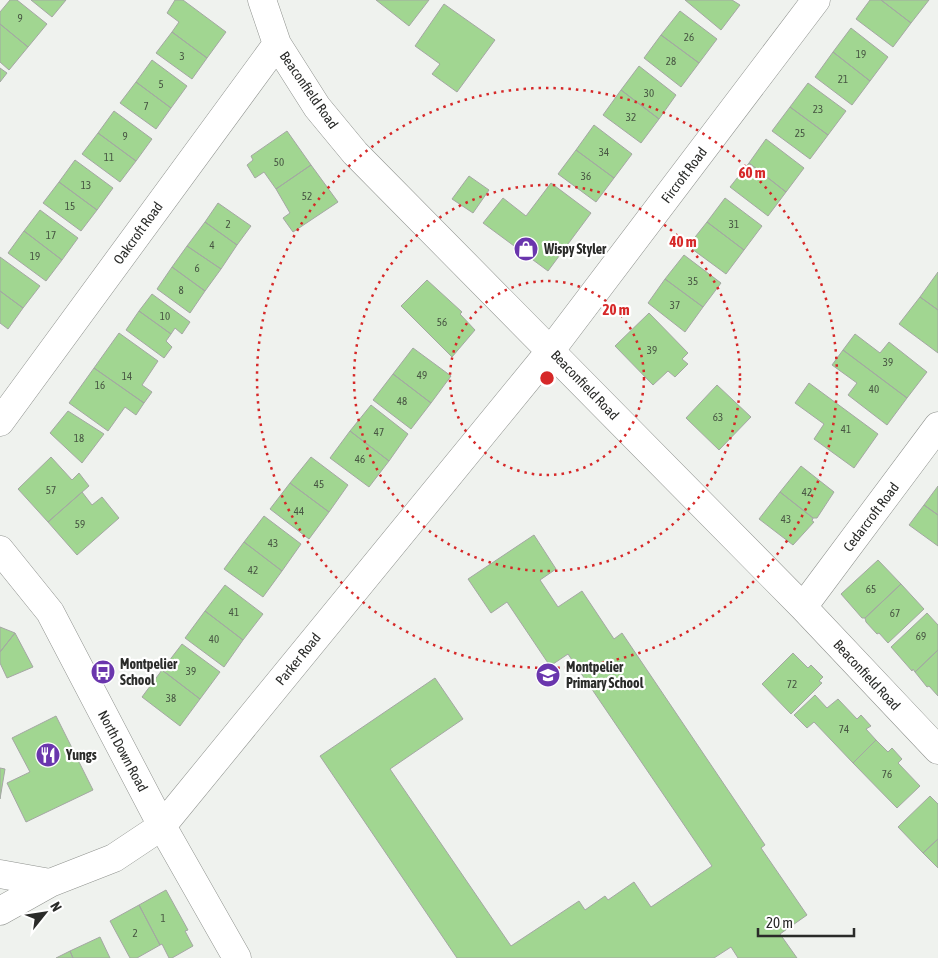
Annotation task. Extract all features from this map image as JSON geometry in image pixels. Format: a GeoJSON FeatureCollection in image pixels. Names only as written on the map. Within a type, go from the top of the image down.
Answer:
{"type":"FeatureCollection","features":[{"type":"Feature","properties":{"kind":"street","name":"Beaconfield Road"},"geometry":{"type":"LineString","coordinates":[[262,0],[277,44],[317,107],[355,153],[803,607],[938,750]]}},
{"type":"Feature","properties":{"kind":"street","name":"Fircroft Road"},"geometry":{"type":"LineString","coordinates":[[551,350],[816,0]]}},
{"type":"Feature","properties":{"kind":"street","name":"Oakcroft Road"},"geometry":{"type":"LineString","coordinates":[[0,422],[277,44]]}},
{"type":"Feature","properties":{"kind":"street","name":"Parker Road"},"geometry":{"type":"LineString","coordinates":[[0,911],[50,884],[114,858],[162,826],[551,350]]}},
{"type":"Feature","properties":{"kind":"street","name":"Cedarcroft Road"},"geometry":{"type":"LineString","coordinates":[[803,607],[938,426]]}},
{"type":"Feature","properties":{"kind":"street","name":"North Down Road"},"geometry":{"type":"LineString","coordinates":[[0,550],[50,612],[162,826],[237,958]]}},
{"type":"Feature","properties":{"kind":"street"},"geometry":{"type":"LineString","coordinates":[[0,874],[50,884]]}},
{"type":"Feature","properties":{"kind":"building"},"geometry":{"type":"Polygon","coordinates":[[[10,0],[17,0],[47,24],[28,47],[0,24],[0,12],[10,0]]]}},
{"type":"Feature","properties":{"kind":"building"},"geometry":{"type":"Polygon","coordinates":[[[31,0],[66,0],[52,17],[31,0]]]}},
{"type":"Feature","properties":{"kind":"building"},"geometry":{"type":"Polygon","coordinates":[[[175,0],[183,0],[226,32],[207,58],[172,32],[179,22],[167,13],[175,0]]]}},
{"type":"Feature","properties":{"kind":"building"},"geometry":{"type":"Polygon","coordinates":[[[376,0],[429,0],[409,26],[376,0]]]}},
{"type":"Feature","properties":{"kind":"building"},"geometry":{"type":"Polygon","coordinates":[[[685,0],[732,0],[740,5],[721,30],[685,0]]]}},
{"type":"Feature","properties":{"kind":"building"},"geometry":{"type":"Polygon","coordinates":[[[870,0],[881,0],[911,23],[893,47],[856,19],[870,0]]]}},
{"type":"Feature","properties":{"kind":"building"},"geometry":{"type":"Polygon","coordinates":[[[881,0],[929,0],[911,23],[881,0]]]}},
{"type":"Feature","properties":{"kind":"building"},"geometry":{"type":"Polygon","coordinates":[[[444,4],[495,40],[457,92],[432,74],[440,64],[415,46],[444,4]]]}},
{"type":"Feature","properties":{"kind":"building"},"geometry":{"type":"Polygon","coordinates":[[[680,11],[717,39],[699,63],[661,35],[680,11]]]}},
{"type":"Feature","properties":{"kind":"building"},"geometry":{"type":"Polygon","coordinates":[[[0,24],[28,47],[9,70],[0,62],[0,24]]]}},
{"type":"Feature","properties":{"kind":"building"},"geometry":{"type":"Polygon","coordinates":[[[851,28],[888,57],[870,81],[833,52],[851,28]]]}},
{"type":"Feature","properties":{"kind":"building"},"geometry":{"type":"Polygon","coordinates":[[[172,32],[207,58],[192,79],[156,53],[172,32]]]}},
{"type":"Feature","properties":{"kind":"building"},"geometry":{"type":"Polygon","coordinates":[[[661,35],[699,63],[681,87],[644,58],[661,35]]]}},
{"type":"Feature","properties":{"kind":"building"},"geometry":{"type":"Polygon","coordinates":[[[833,52],[870,81],[852,105],[815,77],[833,52]]]}},
{"type":"Feature","properties":{"kind":"building"},"geometry":{"type":"Polygon","coordinates":[[[152,60],[187,86],[171,108],[136,82],[152,60]]]}},
{"type":"Feature","properties":{"kind":"building"},"geometry":{"type":"Polygon","coordinates":[[[639,66],[676,95],[659,119],[621,90],[639,66]]]}},
{"type":"Feature","properties":{"kind":"building"},"geometry":{"type":"Polygon","coordinates":[[[0,68],[7,73],[0,82],[0,68]]]}},
{"type":"Feature","properties":{"kind":"building"},"geometry":{"type":"Polygon","coordinates":[[[136,82],[171,108],[156,129],[120,103],[136,82]]]}},
{"type":"Feature","properties":{"kind":"building"},"geometry":{"type":"Polygon","coordinates":[[[808,83],[846,111],[828,135],[790,107],[808,83]]]}},
{"type":"Feature","properties":{"kind":"building"},"geometry":{"type":"Polygon","coordinates":[[[621,90],[659,119],[641,143],[603,115],[621,90]]]}},
{"type":"Feature","properties":{"kind":"building"},"geometry":{"type":"Polygon","coordinates":[[[790,107],[828,135],[810,159],[772,131],[790,107]]]}},
{"type":"Feature","properties":{"kind":"building"},"geometry":{"type":"Polygon","coordinates":[[[114,111],[152,139],[136,161],[98,133],[114,111]]]}},
{"type":"Feature","properties":{"kind":"building"},"geometry":{"type":"Polygon","coordinates":[[[594,125],[632,154],[614,178],[576,150],[594,125]]]}},
{"type":"Feature","properties":{"kind":"building"},"geometry":{"type":"Polygon","coordinates":[[[287,131],[311,165],[276,189],[264,172],[255,178],[247,165],[253,160],[251,156],[287,131]]]}},
{"type":"Feature","properties":{"kind":"building"},"geometry":{"type":"Polygon","coordinates":[[[98,133],[136,161],[120,182],[82,154],[98,133]]]}},
{"type":"Feature","properties":{"kind":"building"},"geometry":{"type":"Polygon","coordinates":[[[766,139],[804,168],[786,192],[749,163],[766,139]]]}},
{"type":"Feature","properties":{"kind":"building"},"geometry":{"type":"Polygon","coordinates":[[[576,150],[614,178],[596,202],[558,174],[576,150]]]}},
{"type":"Feature","properties":{"kind":"building"},"geometry":{"type":"Polygon","coordinates":[[[75,160],[113,188],[97,210],[59,182],[75,160]]]}},
{"type":"Feature","properties":{"kind":"building"},"geometry":{"type":"Polygon","coordinates":[[[749,163],[786,192],[768,216],[730,187],[749,163]]]}},
{"type":"Feature","properties":{"kind":"building"},"geometry":{"type":"Polygon","coordinates":[[[311,165],[338,202],[293,232],[283,218],[290,213],[276,189],[311,165]]]}},
{"type":"Feature","properties":{"kind":"building"},"geometry":{"type":"Polygon","coordinates":[[[469,176],[489,190],[473,213],[452,199],[469,176]]]}},
{"type":"Feature","properties":{"kind":"building"},"geometry":{"type":"Polygon","coordinates":[[[59,182],[97,210],[81,231],[43,203],[59,182]]]}},
{"type":"Feature","properties":{"kind":"building"},"geometry":{"type":"Polygon","coordinates":[[[551,183],[591,213],[548,271],[483,223],[503,198],[526,216],[551,183]]]}},
{"type":"Feature","properties":{"kind":"building"},"geometry":{"type":"Polygon","coordinates":[[[725,198],[762,226],[744,250],[707,222],[725,198]]]}},
{"type":"Feature","properties":{"kind":"building"},"geometry":{"type":"Polygon","coordinates":[[[218,203],[251,226],[237,245],[205,222],[218,203]]]}},
{"type":"Feature","properties":{"kind":"building"},"geometry":{"type":"Polygon","coordinates":[[[40,210],[78,238],[62,260],[24,231],[40,210]]]}},
{"type":"Feature","properties":{"kind":"building"},"geometry":{"type":"Polygon","coordinates":[[[205,222],[237,245],[221,269],[187,246],[205,222]]]}},
{"type":"Feature","properties":{"kind":"building"},"geometry":{"type":"Polygon","coordinates":[[[707,222],[744,250],[726,274],[688,246],[707,222]]]}},
{"type":"Feature","properties":{"kind":"building"},"geometry":{"type":"Polygon","coordinates":[[[24,231],[62,260],[46,281],[8,253],[24,231]]]}},
{"type":"Feature","properties":{"kind":"building"},"geometry":{"type":"Polygon","coordinates":[[[187,246],[221,269],[205,291],[172,267],[187,246]]]}},
{"type":"Feature","properties":{"kind":"building"},"geometry":{"type":"Polygon","coordinates":[[[684,255],[721,283],[703,307],[665,279],[684,255]]]}},
{"type":"Feature","properties":{"kind":"building"},"geometry":{"type":"Polygon","coordinates":[[[0,257],[40,286],[23,308],[0,291],[0,257]]]}},
{"type":"Feature","properties":{"kind":"building"},"geometry":{"type":"Polygon","coordinates":[[[172,267],[205,291],[190,313],[157,289],[172,267]]]}},
{"type":"Feature","properties":{"kind":"building"},"geometry":{"type":"Polygon","coordinates":[[[938,272],[938,310],[920,297],[938,272]]]}},
{"type":"Feature","properties":{"kind":"building"},"geometry":{"type":"Polygon","coordinates":[[[665,279],[703,307],[685,332],[648,303],[665,279]]]}},
{"type":"Feature","properties":{"kind":"building"},"geometry":{"type":"Polygon","coordinates":[[[427,280],[462,312],[460,314],[475,330],[452,357],[401,306],[427,280]]]}},
{"type":"Feature","properties":{"kind":"building"},"geometry":{"type":"Polygon","coordinates":[[[0,291],[23,308],[8,329],[0,323],[0,291]]]}},
{"type":"Feature","properties":{"kind":"building"},"geometry":{"type":"Polygon","coordinates":[[[152,294],[190,322],[182,334],[175,328],[171,334],[139,311],[152,294]]]}},
{"type":"Feature","properties":{"kind":"building"},"geometry":{"type":"Polygon","coordinates":[[[920,297],[938,310],[938,353],[899,324],[920,297]]]}},
{"type":"Feature","properties":{"kind":"building"},"geometry":{"type":"Polygon","coordinates":[[[139,311],[171,334],[166,341],[172,347],[164,358],[126,330],[139,311]]]}},
{"type":"Feature","properties":{"kind":"building"},"geometry":{"type":"Polygon","coordinates":[[[649,313],[688,353],[682,359],[688,364],[675,377],[668,371],[653,385],[615,346],[649,313]]]}},
{"type":"Feature","properties":{"kind":"building"},"geometry":{"type":"Polygon","coordinates":[[[119,333],[158,361],[142,385],[152,392],[144,403],[94,368],[119,333]]]}},
{"type":"Feature","properties":{"kind":"building"},"geometry":{"type":"Polygon","coordinates":[[[855,334],[880,353],[889,342],[927,372],[907,398],[843,350],[855,334]]]}},
{"type":"Feature","properties":{"kind":"building"},"geometry":{"type":"Polygon","coordinates":[[[413,348],[451,376],[431,403],[393,374],[413,348]]]}},
{"type":"Feature","properties":{"kind":"building"},"geometry":{"type":"Polygon","coordinates":[[[843,350],[907,398],[887,425],[848,395],[857,383],[832,365],[843,350]]]}},
{"type":"Feature","properties":{"kind":"building"},"geometry":{"type":"Polygon","coordinates":[[[94,368],[144,403],[136,415],[125,407],[108,431],[69,403],[94,368]]]}},
{"type":"Feature","properties":{"kind":"building"},"geometry":{"type":"Polygon","coordinates":[[[393,374],[431,403],[411,429],[373,400],[393,374]]]}},
{"type":"Feature","properties":{"kind":"building"},"geometry":{"type":"Polygon","coordinates":[[[809,383],[878,434],[854,468],[814,439],[824,424],[795,403],[809,383]]]}},
{"type":"Feature","properties":{"kind":"building"},"geometry":{"type":"Polygon","coordinates":[[[717,385],[751,417],[719,450],[686,418],[717,385]]]}},
{"type":"Feature","properties":{"kind":"building"},"geometry":{"type":"Polygon","coordinates":[[[371,405],[408,434],[389,461],[350,431],[371,405]]]}},
{"type":"Feature","properties":{"kind":"building"},"geometry":{"type":"Polygon","coordinates":[[[68,411],[104,434],[82,463],[50,433],[68,411]]]}},
{"type":"Feature","properties":{"kind":"building"},"geometry":{"type":"Polygon","coordinates":[[[350,431],[389,461],[369,487],[330,458],[350,431]]]}},
{"type":"Feature","properties":{"kind":"building"},"geometry":{"type":"Polygon","coordinates":[[[51,457],[72,480],[79,473],[89,486],[48,522],[18,489],[51,457]]]}},
{"type":"Feature","properties":{"kind":"building"},"geometry":{"type":"Polygon","coordinates":[[[311,457],[348,485],[329,512],[290,483],[311,457]]]}},
{"type":"Feature","properties":{"kind":"building"},"geometry":{"type":"Polygon","coordinates":[[[801,466],[834,492],[817,518],[813,518],[780,492],[801,466]]]}},
{"type":"Feature","properties":{"kind":"building"},"geometry":{"type":"Polygon","coordinates":[[[290,483],[329,512],[309,539],[270,509],[290,483]]]}},
{"type":"Feature","properties":{"kind":"building"},"geometry":{"type":"Polygon","coordinates":[[[938,486],[938,515],[924,505],[938,486]]]}},
{"type":"Feature","properties":{"kind":"building"},"geometry":{"type":"Polygon","coordinates":[[[82,492],[92,505],[102,497],[119,518],[77,555],[48,522],[82,492]]]}},
{"type":"Feature","properties":{"kind":"building"},"geometry":{"type":"Polygon","coordinates":[[[780,492],[813,518],[812,521],[814,522],[793,545],[759,519],[780,492]]]}},
{"type":"Feature","properties":{"kind":"building"},"geometry":{"type":"Polygon","coordinates":[[[924,505],[938,515],[938,546],[909,525],[924,505]]]}},
{"type":"Feature","properties":{"kind":"building"},"geometry":{"type":"Polygon","coordinates":[[[264,516],[301,544],[282,571],[244,542],[264,516]]]}},
{"type":"Feature","properties":{"kind":"building"},"geometry":{"type":"Polygon","coordinates":[[[534,535],[556,569],[540,580],[558,607],[582,591],[614,639],[622,633],[765,845],[761,848],[807,915],[780,934],[797,958],[738,958],[731,947],[714,958],[457,958],[320,756],[435,678],[463,719],[390,769],[511,946],[579,901],[585,910],[605,896],[608,900],[634,882],[651,907],[712,866],[568,654],[550,666],[507,602],[491,613],[468,579],[534,535]]]}},
{"type":"Feature","properties":{"kind":"building"},"geometry":{"type":"Polygon","coordinates":[[[244,542],[282,571],[263,597],[224,569],[244,542]]]}},
{"type":"Feature","properties":{"kind":"building"},"geometry":{"type":"Polygon","coordinates":[[[878,560],[901,584],[865,618],[862,618],[841,594],[878,560]]]}},
{"type":"Feature","properties":{"kind":"building"},"geometry":{"type":"Polygon","coordinates":[[[901,584],[924,609],[888,643],[879,633],[877,634],[866,622],[865,618],[901,584]]]}},
{"type":"Feature","properties":{"kind":"building"},"geometry":{"type":"Polygon","coordinates":[[[225,585],[263,614],[243,640],[205,611],[225,585]]]}},
{"type":"Feature","properties":{"kind":"building"},"geometry":{"type":"Polygon","coordinates":[[[205,611],[243,640],[224,667],[185,638],[205,611]]]}},
{"type":"Feature","properties":{"kind":"building"},"geometry":{"type":"Polygon","coordinates":[[[927,613],[938,625],[938,650],[915,672],[891,647],[927,613]]]}},
{"type":"Feature","properties":{"kind":"building"},"geometry":{"type":"Polygon","coordinates":[[[0,627],[15,633],[0,652],[0,627]]]}},
{"type":"Feature","properties":{"kind":"building"},"geometry":{"type":"Polygon","coordinates":[[[15,633],[33,667],[7,678],[0,663],[0,652],[15,633]]]}},
{"type":"Feature","properties":{"kind":"building"},"geometry":{"type":"Polygon","coordinates":[[[182,644],[220,672],[200,699],[162,670],[182,644]]]}},
{"type":"Feature","properties":{"kind":"building"},"geometry":{"type":"Polygon","coordinates":[[[938,650],[938,696],[929,686],[927,687],[915,672],[938,650]]]}},
{"type":"Feature","properties":{"kind":"building"},"geometry":{"type":"Polygon","coordinates":[[[793,653],[808,668],[811,665],[823,677],[819,681],[822,683],[791,714],[762,684],[793,653]]]}},
{"type":"Feature","properties":{"kind":"building"},"geometry":{"type":"Polygon","coordinates":[[[162,670],[200,699],[180,726],[142,697],[162,670]]]}},
{"type":"Feature","properties":{"kind":"building"},"geometry":{"type":"Polygon","coordinates":[[[815,695],[827,708],[838,699],[857,719],[861,715],[871,726],[866,729],[876,740],[853,763],[814,722],[807,728],[794,715],[815,695]]]}},
{"type":"Feature","properties":{"kind":"building","name":"Yungs"},"geometry":{"type":"Polygon","coordinates":[[[56,716],[93,790],[26,822],[7,783],[30,772],[12,738],[56,716]]]}},
{"type":"Feature","properties":{"kind":"building"},"geometry":{"type":"Polygon","coordinates":[[[876,740],[888,752],[892,748],[902,759],[898,763],[920,786],[897,808],[853,763],[876,740]]]}},
{"type":"Feature","properties":{"kind":"building"},"geometry":{"type":"Polygon","coordinates":[[[0,768],[5,769],[0,799],[0,768]]]}},
{"type":"Feature","properties":{"kind":"building"},"geometry":{"type":"Polygon","coordinates":[[[930,796],[938,804],[938,839],[923,853],[898,827],[930,796]]]}},
{"type":"Feature","properties":{"kind":"building"},"geometry":{"type":"Polygon","coordinates":[[[938,839],[938,868],[923,853],[938,839]]]}},
{"type":"Feature","properties":{"kind":"building"},"geometry":{"type":"Polygon","coordinates":[[[166,890],[188,930],[185,931],[193,946],[172,958],[169,958],[162,944],[160,945],[139,905],[166,890]]]}},
{"type":"Feature","properties":{"kind":"building"},"geometry":{"type":"Polygon","coordinates":[[[139,905],[160,945],[137,958],[130,958],[110,921],[139,905]]]}},
{"type":"Feature","properties":{"kind":"building"},"geometry":{"type":"Polygon","coordinates":[[[100,937],[110,958],[73,958],[70,951],[100,937]]]}},
{"type":"Feature","properties":{"kind":"building"},"geometry":{"type":"Polygon","coordinates":[[[70,951],[73,958],[56,958],[70,951]]]}},
{"type":"Feature","properties":{"kind":"place","name":"Wispy Styler"},"geometry":{"type":"Point","coordinates":[526,249]}},
{"type":"Feature","properties":{"kind":"place","name":"Montpelier School"},"geometry":{"type":"Point","coordinates":[103,672]}},
{"type":"Feature","properties":{"kind":"place","name":"Montpelier Primary School"},"geometry":{"type":"Point","coordinates":[548,675]}},
{"type":"Feature","properties":{"kind":"place","name":"Yungs"},"geometry":{"type":"Point","coordinates":[48,755]}}]}
